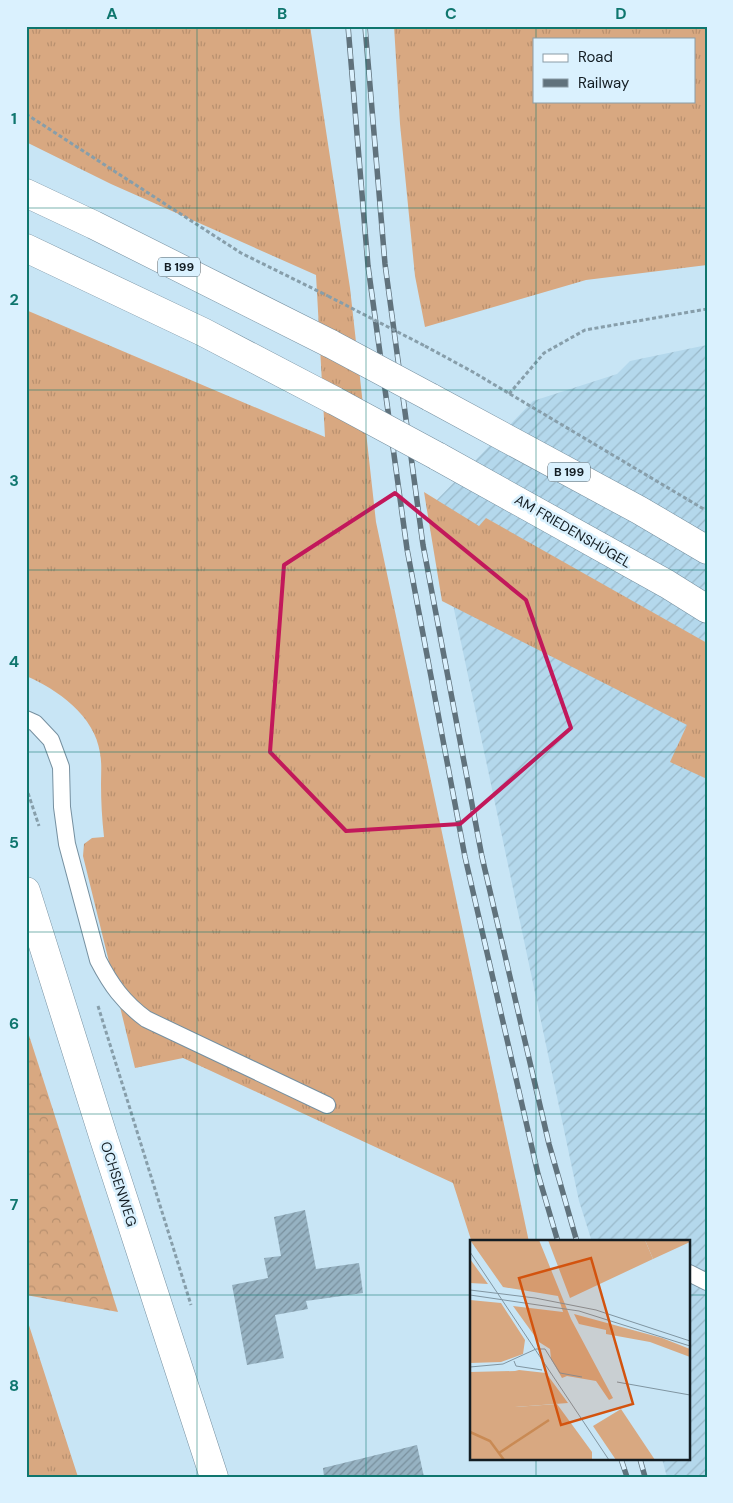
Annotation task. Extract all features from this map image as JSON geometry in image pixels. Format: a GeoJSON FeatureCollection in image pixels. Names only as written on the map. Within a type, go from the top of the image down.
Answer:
{"type":"FeatureCollection","features":[{"type":"Feature","properties":{"kind":"main road","name":"B 199"},"geometry":{"type":"LineString","coordinates":[[26,194],[103,229],[331,344],[639,510],[707,550]]}},
{"type":"Feature","properties":{"kind":"main road","name":"AM FRIEDENSHÜGEL"},"geometry":{"type":"LineString","coordinates":[[26,248],[203,332],[335,400],[650,574],[707,609]]}},
{"type":"Feature","properties":{"kind":"main road","name":"OCHSENWEG"},"geometry":{"type":"LineString","coordinates":[[26,891],[214,1477]]}},
{"type":"Feature","properties":{"kind":"lane"},"geometry":{"type":"LineString","coordinates":[[26,719],[35,723],[51,740],[61,767],[62,807],[67,844],[98,960],[107,977],[128,1006],[146,1019],[328,1105]]}},
{"type":"Feature","properties":{"kind":"lane"},"geometry":{"type":"LineString","coordinates":[[690,1274],[707,1282]]}},
{"type":"Feature","properties":{"kind":"path"},"geometry":{"type":"LineString","coordinates":[[26,114],[241,253],[473,372],[707,511]]}},
{"type":"Feature","properties":{"kind":"path"},"geometry":{"type":"LineString","coordinates":[[509,394],[544,353],[585,330],[707,309]]}},
{"type":"Feature","properties":{"kind":"path"},"geometry":{"type":"LineString","coordinates":[[26,787],[42,833]]}},
{"type":"Feature","properties":{"kind":"path"},"geometry":{"type":"LineString","coordinates":[[96,1000],[191,1305]]}},
{"type":"Feature","properties":{"kind":"highlighted area"},"geometry":{"type":"Polygon","coordinates":[[[395,493],[526,600],[571,728],[460,824],[346,831],[270,752],[284,565],[395,493]]]}},
{"type":"Feature","properties":{"kind":"shaded area"},"geometry":{"type":"Polygon","coordinates":[[[707,345],[707,1477],[667,1477],[662,1460],[690,1460],[690,1240],[591,1240],[579,1201],[432,505],[533,401],[617,374],[630,361],[707,345]]]}},
{"type":"Feature","properties":{"kind":"green space"},"geometry":{"type":"Polygon","coordinates":[[[26,26],[310,26],[350,288],[376,522],[529,1240],[471,1240],[453,1183],[183,1058],[135,1068],[83,856],[84,844],[92,838],[104,837],[101,804],[101,761],[97,740],[83,716],[62,696],[26,676],[26,310],[325,437],[316,275],[111,184],[26,142],[26,26]]]}},
{"type":"Feature","properties":{"kind":"green space"},"geometry":{"type":"Polygon","coordinates":[[[394,26],[707,26],[707,265],[586,280],[425,327],[415,276],[400,124],[394,26]]]}},
{"type":"Feature","properties":{"kind":"green space"},"geometry":{"type":"Polygon","coordinates":[[[424,492],[479,526],[486,518],[707,643],[707,779],[670,762],[687,725],[442,601],[424,492]]]}},
{"type":"Feature","properties":{"kind":"green space"},"geometry":{"type":"Polygon","coordinates":[[[26,1026],[118,1312],[26,1295],[26,1026]]]}},
{"type":"Feature","properties":{"kind":"green space"},"geometry":{"type":"Polygon","coordinates":[[[26,1316],[78,1477],[26,1477],[26,1316]]]}},
{"type":"Feature","properties":{"kind":"building"},"geometry":{"type":"Polygon","coordinates":[[[305,1210],[316,1269],[359,1263],[363,1293],[306,1301],[308,1309],[275,1315],[284,1358],[247,1365],[232,1285],[268,1278],[264,1258],[281,1256],[274,1217],[305,1210]]]}},
{"type":"Feature","properties":{"kind":"building"},"geometry":{"type":"Polygon","coordinates":[[[417,1445],[424,1477],[324,1477],[323,1468],[417,1445]]]}},
{"type":"Feature","properties":{"kind":"railway"},"geometry":{"type":"LineString","coordinates":[[348,26],[368,266],[407,549],[465,857],[538,1174],[557,1240]]}},
{"type":"Feature","properties":{"kind":"railway"},"geometry":{"type":"LineString","coordinates":[[365,26],[385,264],[423,545],[482,857],[549,1144],[576,1240]]}},
{"type":"Feature","properties":{"kind":"railway"},"geometry":{"type":"LineString","coordinates":[[621,1460],[627,1477]]}},
{"type":"Feature","properties":{"kind":"railway"},"geometry":{"type":"LineString","coordinates":[[640,1460],[645,1477]]}}]}
